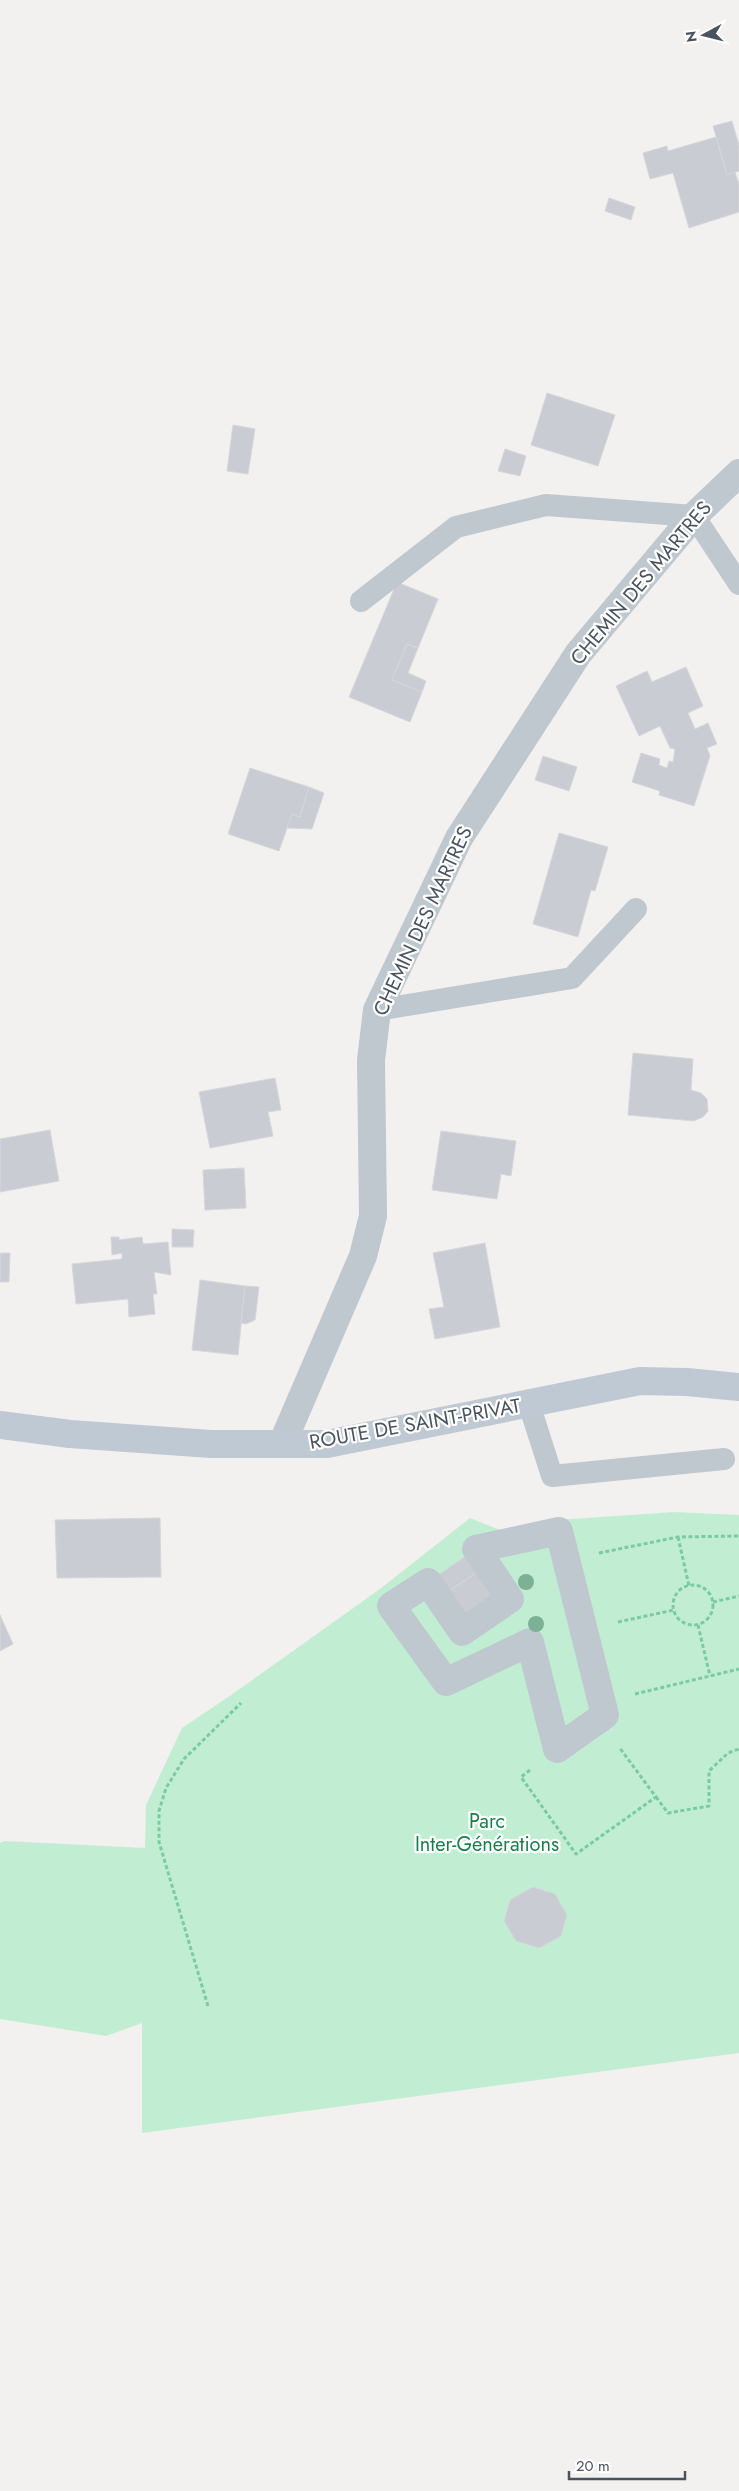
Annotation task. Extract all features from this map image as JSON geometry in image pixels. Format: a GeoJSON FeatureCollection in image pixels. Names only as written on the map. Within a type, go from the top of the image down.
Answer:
{"type":"FeatureCollection","features":[{"type":"Feature","properties":{"kind":"street","name":"CHEMIN DES MARTRES"},"geometry":{"type":"LineString","coordinates":[[282,1444],[363,1256],[373,1216],[371,1060],[377,1010],[458,838],[578,654],[694,516],[739,473]]}},
{"type":"Feature","properties":{"kind":"street","name":"ROUTE DE SAINT-PRIVAT"},"geometry":{"type":"LineString","coordinates":[[0,1425],[70,1434],[202,1444],[327,1444],[640,1382],[688,1382],[739,1388]]}},
{"type":"Feature","properties":{"kind":"street"},"geometry":{"type":"LineString","coordinates":[[559,1531],[605,1715],[558,1749],[530,1642],[446,1682],[392,1606],[428,1582],[462,1632],[510,1599],[476,1549],[559,1531]]}},
{"type":"Feature","properties":{"kind":"lane"},"geometry":{"type":"LineString","coordinates":[[360,601],[456,527],[546,505],[694,516],[739,584]]}},
{"type":"Feature","properties":{"kind":"lane"},"geometry":{"type":"LineString","coordinates":[[377,1010],[572,978],[636,910]]}},
{"type":"Feature","properties":{"kind":"lane"},"geometry":{"type":"LineString","coordinates":[[529,1404],[552,1476],[724,1459]]}},
{"type":"Feature","properties":{"kind":"path"},"geometry":{"type":"LineString","coordinates":[[599,1562],[597,1553],[678,1537],[739,1536]]}},
{"type":"Feature","properties":{"kind":"path"},"geometry":{"type":"LineString","coordinates":[[678,1537],[689,1586]]}},
{"type":"Feature","properties":{"kind":"path"},"geometry":{"type":"LineString","coordinates":[[689,1586],[703,1588],[713,1602],[710,1616],[698,1625],[686,1624],[681,1621],[674,1610],[674,1603],[679,1592],[689,1586]]}},
{"type":"Feature","properties":{"kind":"path"},"geometry":{"type":"LineString","coordinates":[[713,1602],[739,1596]]}},
{"type":"Feature","properties":{"kind":"path"},"geometry":{"type":"LineString","coordinates":[[615,1623],[674,1610]]}},
{"type":"Feature","properties":{"kind":"path"},"geometry":{"type":"LineString","coordinates":[[698,1625],[710,1676]]}},
{"type":"Feature","properties":{"kind":"path"},"geometry":{"type":"LineString","coordinates":[[631,1695],[739,1669]]}},
{"type":"Feature","properties":{"kind":"path"},"geometry":{"type":"LineString","coordinates":[[208,2006],[159,1842],[159,1811],[166,1788],[184,1758],[241,1703]]}},
{"type":"Feature","properties":{"kind":"path"},"geometry":{"type":"LineString","coordinates":[[600,1720],[668,1814],[709,1806],[709,1771],[728,1753],[739,1749]]}},
{"type":"Feature","properties":{"kind":"path"},"geometry":{"type":"LineString","coordinates":[[558,1749],[521,1777],[576,1854],[656,1797]]}},
{"type":"Feature","properties":{"kind":"green space","name":"Parc Inter-Générations"},"geometry":{"type":"Polygon","coordinates":[[[674,1512],[739,1515],[739,2053],[142,2133],[142,2023],[106,2036],[0,2019],[0,1843],[4,1841],[145,1848],[146,1805],[182,1728],[380,1589],[470,1518],[500,1530],[557,1520],[674,1512]]]}},
{"type":"Feature","properties":{"kind":"building"},"geometry":{"type":"Polygon","coordinates":[[[732,121],[739,145],[739,171],[727,175],[713,126],[732,121]]]}},
{"type":"Feature","properties":{"kind":"building"},"geometry":{"type":"Polygon","coordinates":[[[716,137],[727,175],[735,172],[739,184],[739,212],[689,228],[673,173],[650,179],[643,153],[667,146],[668,151],[716,137]]]}},
{"type":"Feature","properties":{"kind":"building"},"geometry":{"type":"Polygon","coordinates":[[[609,198],[635,207],[631,220],[605,211],[609,198]]]}},
{"type":"Feature","properties":{"kind":"building"},"geometry":{"type":"Polygon","coordinates":[[[547,393],[615,415],[598,466],[531,445],[547,393]]]}},
{"type":"Feature","properties":{"kind":"building"},"geometry":{"type":"Polygon","coordinates":[[[233,425],[255,429],[248,474],[227,471],[233,425]]]}},
{"type":"Feature","properties":{"kind":"building"},"geometry":{"type":"Polygon","coordinates":[[[505,449],[526,456],[520,476],[498,471],[505,449]]]}},
{"type":"Feature","properties":{"kind":"building"},"geometry":{"type":"Polygon","coordinates":[[[397,582],[438,599],[418,648],[407,644],[392,680],[422,692],[410,722],[349,697],[397,582]]]}},
{"type":"Feature","properties":{"kind":"building"},"geometry":{"type":"Polygon","coordinates":[[[407,644],[418,648],[408,673],[426,681],[422,692],[392,680],[407,644]]]}},
{"type":"Feature","properties":{"kind":"building"},"geometry":{"type":"Polygon","coordinates":[[[686,667],[703,706],[688,713],[695,729],[708,723],[717,744],[707,748],[710,756],[694,806],[659,795],[660,791],[632,782],[641,753],[660,759],[659,765],[667,768],[669,761],[673,762],[675,749],[670,748],[660,726],[639,736],[616,686],[647,671],[652,682],[686,667]]]}},
{"type":"Feature","properties":{"kind":"building"},"geometry":{"type":"Polygon","coordinates":[[[543,756],[577,767],[569,791],[535,780],[543,756]]]}},
{"type":"Feature","properties":{"kind":"building"},"geometry":{"type":"Polygon","coordinates":[[[250,768],[309,787],[300,817],[292,814],[279,851],[228,834],[250,768]]]}},
{"type":"Feature","properties":{"kind":"building"},"geometry":{"type":"Polygon","coordinates":[[[309,787],[324,793],[312,829],[287,828],[292,814],[300,817],[309,787]]]}},
{"type":"Feature","properties":{"kind":"building"},"geometry":{"type":"Polygon","coordinates":[[[559,833],[608,847],[595,891],[591,890],[578,937],[533,924],[559,833]]]}},
{"type":"Feature","properties":{"kind":"building"},"geometry":{"type":"Polygon","coordinates":[[[633,1053],[693,1059],[691,1090],[701,1093],[707,1099],[708,1111],[703,1117],[694,1121],[628,1115],[633,1053]]]}},
{"type":"Feature","properties":{"kind":"building"},"geometry":{"type":"Polygon","coordinates":[[[275,1078],[281,1110],[268,1112],[273,1136],[210,1148],[199,1092],[275,1078]]]}},
{"type":"Feature","properties":{"kind":"building"},"geometry":{"type":"Polygon","coordinates":[[[50,1130],[59,1181],[0,1192],[0,1139],[50,1130]]]}},
{"type":"Feature","properties":{"kind":"building"},"geometry":{"type":"Polygon","coordinates":[[[441,1131],[516,1141],[511,1176],[501,1174],[497,1199],[432,1190],[441,1131]]]}},
{"type":"Feature","properties":{"kind":"building"},"geometry":{"type":"Polygon","coordinates":[[[244,1168],[246,1208],[205,1210],[203,1170],[244,1168]]]}},
{"type":"Feature","properties":{"kind":"building"},"geometry":{"type":"Polygon","coordinates":[[[172,1229],[194,1230],[193,1247],[172,1247],[172,1229]]]}},
{"type":"Feature","properties":{"kind":"building"},"geometry":{"type":"Polygon","coordinates":[[[111,1237],[119,1237],[119,1240],[142,1237],[143,1244],[168,1242],[171,1275],[154,1272],[157,1294],[153,1294],[155,1314],[129,1317],[128,1299],[76,1304],[72,1264],[122,1259],[122,1253],[112,1255],[111,1237]]]}},
{"type":"Feature","properties":{"kind":"building"},"geometry":{"type":"Polygon","coordinates":[[[485,1243],[500,1327],[435,1339],[429,1309],[444,1307],[433,1253],[485,1243]]]}},
{"type":"Feature","properties":{"kind":"building"},"geometry":{"type":"Polygon","coordinates":[[[0,1253],[10,1253],[9,1282],[0,1282],[0,1253]]]}},
{"type":"Feature","properties":{"kind":"building"},"geometry":{"type":"Polygon","coordinates":[[[200,1280],[245,1286],[238,1355],[192,1350],[200,1280]]]}},
{"type":"Feature","properties":{"kind":"building"},"geometry":{"type":"Polygon","coordinates":[[[245,1286],[259,1287],[255,1320],[246,1324],[241,1323],[245,1286]]]}},
{"type":"Feature","properties":{"kind":"building"},"geometry":{"type":"Polygon","coordinates":[[[160,1518],[161,1577],[57,1578],[55,1520],[160,1518]]]}},
{"type":"Feature","properties":{"kind":"building"},"geometry":{"type":"Polygon","coordinates":[[[476,1549],[487,1565],[439,1598],[428,1582],[476,1549]]]}},
{"type":"Feature","properties":{"kind":"building"},"geometry":{"type":"Polygon","coordinates":[[[487,1565],[510,1599],[462,1632],[439,1598],[487,1565]]]}},
{"type":"Feature","properties":{"kind":"building"},"geometry":{"type":"Polygon","coordinates":[[[0,1615],[13,1644],[0,1651],[0,1615]]]}},
{"type":"Feature","properties":{"kind":"building"},"geometry":{"type":"Polygon","coordinates":[[[533,1887],[555,1894],[567,1915],[561,1936],[539,1948],[516,1941],[504,1921],[510,1900],[533,1887]]]}}]}
